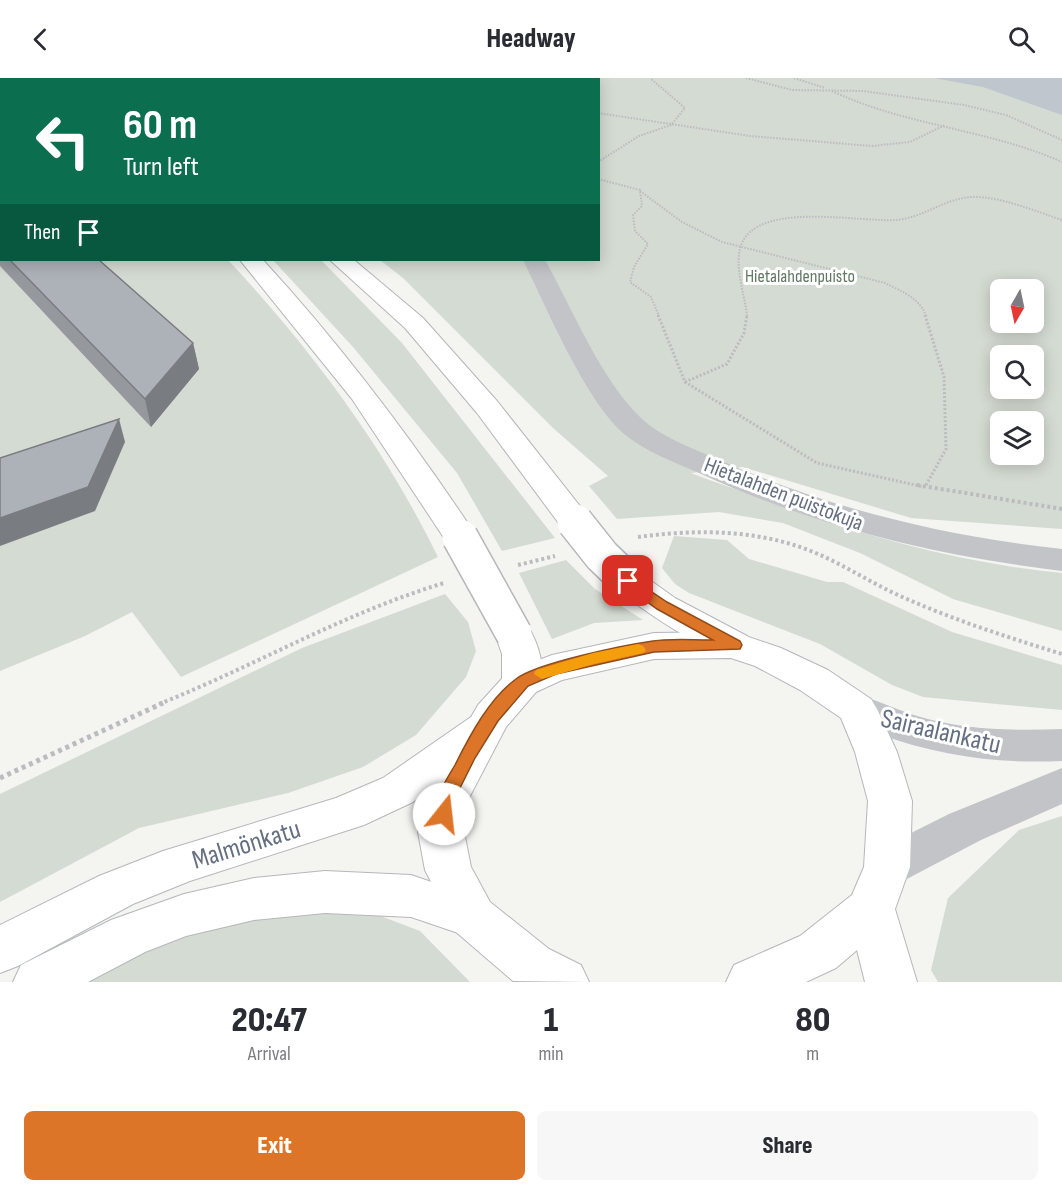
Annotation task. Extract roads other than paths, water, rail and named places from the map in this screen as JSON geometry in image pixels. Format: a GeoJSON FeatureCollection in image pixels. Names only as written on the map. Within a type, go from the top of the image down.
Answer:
{"type":"FeatureCollection","features":[{"type":"Feature","properties":{"kind":"main road"},"geometry":{"type":"LineString","coordinates":[[251,261],[337,358],[412,459],[460,537],[514,634],[521,654],[522,682]]}},
{"type":"Feature","properties":{"kind":"main road"},"geometry":{"type":"LineString","coordinates":[[342,261],[414,323],[487,408],[602,556],[628,581],[662,606],[734,645],[768,657],[814,680],[857,709],[876,752],[890,801],[879,888],[891,982]]}},
{"type":"Feature","properties":{"kind":"main road"},"geometry":{"type":"LineString","coordinates":[[473,917],[448,870],[441,832],[447,796],[485,728],[522,682],[552,669],[654,646],[734,645]]}},
{"type":"Feature","properties":{"kind":"main road","name":"Malmönkatu"},"geometry":{"type":"LineString","coordinates":[[0,950],[116,890],[168,869],[248,842],[288,833],[348,812],[398,790],[485,728]]}},
{"type":"Feature","properties":{"kind":"main road"},"geometry":{"type":"LineString","coordinates":[[752,982],[818,952],[879,888]]}},
{"type":"Feature","properties":{"kind":"main road"},"geometry":{"type":"LineString","coordinates":[[39,982],[128,936],[184,915],[254,899],[325,892],[411,896],[473,917],[531,965],[563,982]]}},
{"type":"Feature","properties":{"kind":"street","name":"Hietalahden puistokuja"},"geometry":{"type":"LineString","coordinates":[[535,261],[601,381],[629,423],[670,448],[742,482],[833,515],[919,539],[1020,556],[1062,560]]}},
{"type":"Feature","properties":{"kind":"street","name":"Sairaalankatu"},"geometry":{"type":"LineString","coordinates":[[857,709],[895,726],[954,740],[1013,748],[1062,745]]}},
{"type":"Feature","properties":{"kind":"street"},"geometry":{"type":"LineString","coordinates":[[879,888],[965,826],[1062,785]]}},
{"type":"Feature","properties":{"kind":"park label","name":"Hietalahdenpuisto"},"geometry":{"type":"Point","coordinates":[800,276]}}]}
